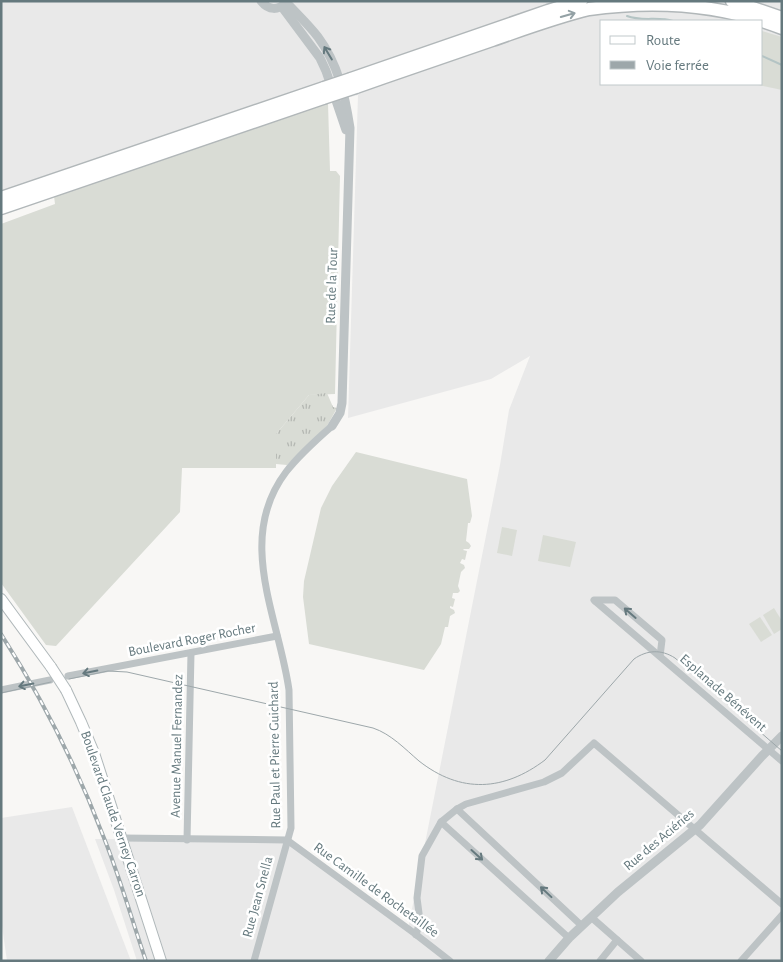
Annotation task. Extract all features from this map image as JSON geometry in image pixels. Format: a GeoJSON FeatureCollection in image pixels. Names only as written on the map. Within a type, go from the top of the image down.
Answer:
{"type":"FeatureCollection","features":[{"type":"Feature","properties":{"kind":"highway"},"geometry":{"type":"LineString","coordinates":[[1,208],[353,83],[538,14],[581,1]]}},
{"type":"Feature","properties":{"kind":"highway"},"geometry":{"type":"LineString","coordinates":[[732,1],[782,18]]}},
{"type":"Feature","properties":{"kind":"highway"},"geometry":{"type":"LineString","coordinates":[[353,83],[590,9],[634,3],[675,3],[714,7],[760,20]]}},
{"type":"Feature","properties":{"kind":"highway"},"geometry":{"type":"LineString","coordinates":[[763,21],[782,28]]}},
{"type":"Feature","properties":{"kind":"highway"},"geometry":{"type":"LineString","coordinates":[[1,198],[324,93]]}},
{"type":"Feature","properties":{"kind":"main road","name":"Boulevard Claude Verney Carron"},"geometry":{"type":"LineString","coordinates":[[1,599],[51,667],[66,690],[82,722],[94,753],[161,961]]}},
{"type":"Feature","properties":{"kind":"street"},"geometry":{"type":"LineString","coordinates":[[261,1],[271,9],[285,4]]}},
{"type":"Feature","properties":{"kind":"street","name":"Rue de la Tour"},"geometry":{"type":"LineString","coordinates":[[285,4],[320,58],[335,95],[350,144],[342,403],[340,413],[332,426]]}},
{"type":"Feature","properties":{"kind":"street","name":"Rue Paul et Pierre Guichard"},"geometry":{"type":"LineString","coordinates":[[287,840],[291,828],[289,690],[286,668],[262,569],[261,555],[265,516],[285,473],[332,426]]}},
{"type":"Feature","properties":{"kind":"street","name":"Esplanade Bénévent"},"geometry":{"type":"LineString","coordinates":[[660,656],[662,640],[615,600],[594,600],[782,761]]}},
{"type":"Feature","properties":{"kind":"street","name":"Boulevard Roger Rocher"},"geometry":{"type":"LineString","coordinates":[[68,676],[277,636]]}},
{"type":"Feature","properties":{"kind":"street","name":"Avenue Manuel Fernandez"},"geometry":{"type":"LineString","coordinates":[[187,840],[191,653]]}},
{"type":"Feature","properties":{"kind":"street"},"geometry":{"type":"LineString","coordinates":[[1,690],[50,680]]}},
{"type":"Feature","properties":{"kind":"street","name":"Rue des Aciéries"},"geometry":{"type":"LineString","coordinates":[[549,961],[569,938],[618,892],[696,829],[782,736]]}},
{"type":"Feature","properties":{"kind":"street"},"geometry":{"type":"LineString","coordinates":[[416,934],[420,921],[417,898],[422,856],[441,822],[457,809],[476,800],[544,782],[562,773],[594,743],[782,904]]}},
{"type":"Feature","properties":{"kind":"street"},"geometry":{"type":"LineString","coordinates":[[457,809],[582,926]]}},
{"type":"Feature","properties":{"kind":"street"},"geometry":{"type":"LineString","coordinates":[[441,822],[569,938]]}},
{"type":"Feature","properties":{"kind":"street"},"geometry":{"type":"LineString","coordinates":[[122,838],[287,840]]}},
{"type":"Feature","properties":{"kind":"street","name":"Rue Camille de Rochetaillée"},"geometry":{"type":"LineString","coordinates":[[287,840],[450,961]]}},
{"type":"Feature","properties":{"kind":"street","name":"Rue Jean Snella"},"geometry":{"type":"LineString","coordinates":[[254,961],[287,840]]}},
{"type":"Feature","properties":{"kind":"street"},"geometry":{"type":"LineString","coordinates":[[742,961],[782,915]]}},
{"type":"Feature","properties":{"kind":"street"},"geometry":{"type":"LineString","coordinates":[[591,917],[641,961]]}},
{"type":"Feature","properties":{"kind":"street"},"geometry":{"type":"LineString","coordinates":[[600,961],[617,940]]}},
{"type":"Feature","properties":{"kind":"shaded area"},"geometry":{"type":"Polygon","coordinates":[[[1,1],[782,1],[782,961],[137,961],[95,839],[288,840],[408,929],[500,465],[509,410],[530,356],[491,379],[348,418],[358,95],[1,191],[1,1]]]}},
{"type":"Feature","properties":{"kind":"shaded area"},"geometry":{"type":"Polygon","coordinates":[[[72,807],[131,961],[7,961],[1,919],[1,818],[72,807]]]}},
{"type":"Feature","properties":{"kind":"green space"},"geometry":{"type":"Polygon","coordinates":[[[763,31],[782,37],[782,90],[758,85],[763,85],[763,31]]]}},
{"type":"Feature","properties":{"kind":"green space"},"geometry":{"type":"Polygon","coordinates":[[[328,103],[330,171],[336,171],[340,176],[335,394],[309,395],[276,434],[276,468],[182,468],[180,512],[56,646],[46,645],[1,583],[1,224],[55,204],[54,196],[328,103]]]}},
{"type":"Feature","properties":{"kind":"green space"},"geometry":{"type":"Polygon","coordinates":[[[327,393],[333,407],[337,408],[327,426],[287,465],[276,464],[276,434],[309,395],[327,393]]]}},
{"type":"Feature","properties":{"kind":"green space"},"geometry":{"type":"Polygon","coordinates":[[[356,452],[467,479],[472,516],[470,523],[468,523],[466,541],[471,546],[469,549],[463,550],[467,551],[465,560],[462,559],[460,563],[465,568],[461,572],[458,586],[460,591],[453,593],[452,598],[455,599],[453,607],[450,606],[455,613],[450,616],[441,644],[424,670],[309,644],[303,597],[304,581],[321,508],[332,486],[356,452]]]}},
{"type":"Feature","properties":{"kind":"green space"},"geometry":{"type":"Polygon","coordinates":[[[502,527],[517,530],[512,556],[497,553],[502,527]]]}},
{"type":"Feature","properties":{"kind":"green space"},"geometry":{"type":"Polygon","coordinates":[[[543,535],[576,542],[570,567],[538,561],[543,535]]]}},
{"type":"Feature","properties":{"kind":"green space"},"geometry":{"type":"Polygon","coordinates":[[[774,608],[782,621],[782,629],[774,634],[763,615],[774,608]]]}},
{"type":"Feature","properties":{"kind":"green space"},"geometry":{"type":"Polygon","coordinates":[[[760,617],[772,635],[761,642],[749,624],[760,617]]]}},
{"type":"Feature","properties":{"kind":"waterway"},"geometry":{"type":"LineString","coordinates":[[627,16],[638,19],[667,20]]}},
{"type":"Feature","properties":{"kind":"waterway"},"geometry":{"type":"LineString","coordinates":[[763,56],[782,65]]}},
{"type":"Feature","properties":{"kind":"tram line"},"geometry":{"type":"LineString","coordinates":[[69,679],[108,671],[127,672],[373,728],[392,738],[435,772],[451,779],[482,784],[498,783],[514,778],[545,760],[634,659],[649,652],[659,652],[675,658],[782,751]]}},
{"type":"Feature","properties":{"kind":"tram line"},"geometry":{"type":"LineString","coordinates":[[1,693],[51,682]]}},
{"type":"Feature","properties":{"kind":"railway"},"geometry":{"type":"LineString","coordinates":[[1,634],[31,683],[94,811],[121,884],[146,961]]}}]}
